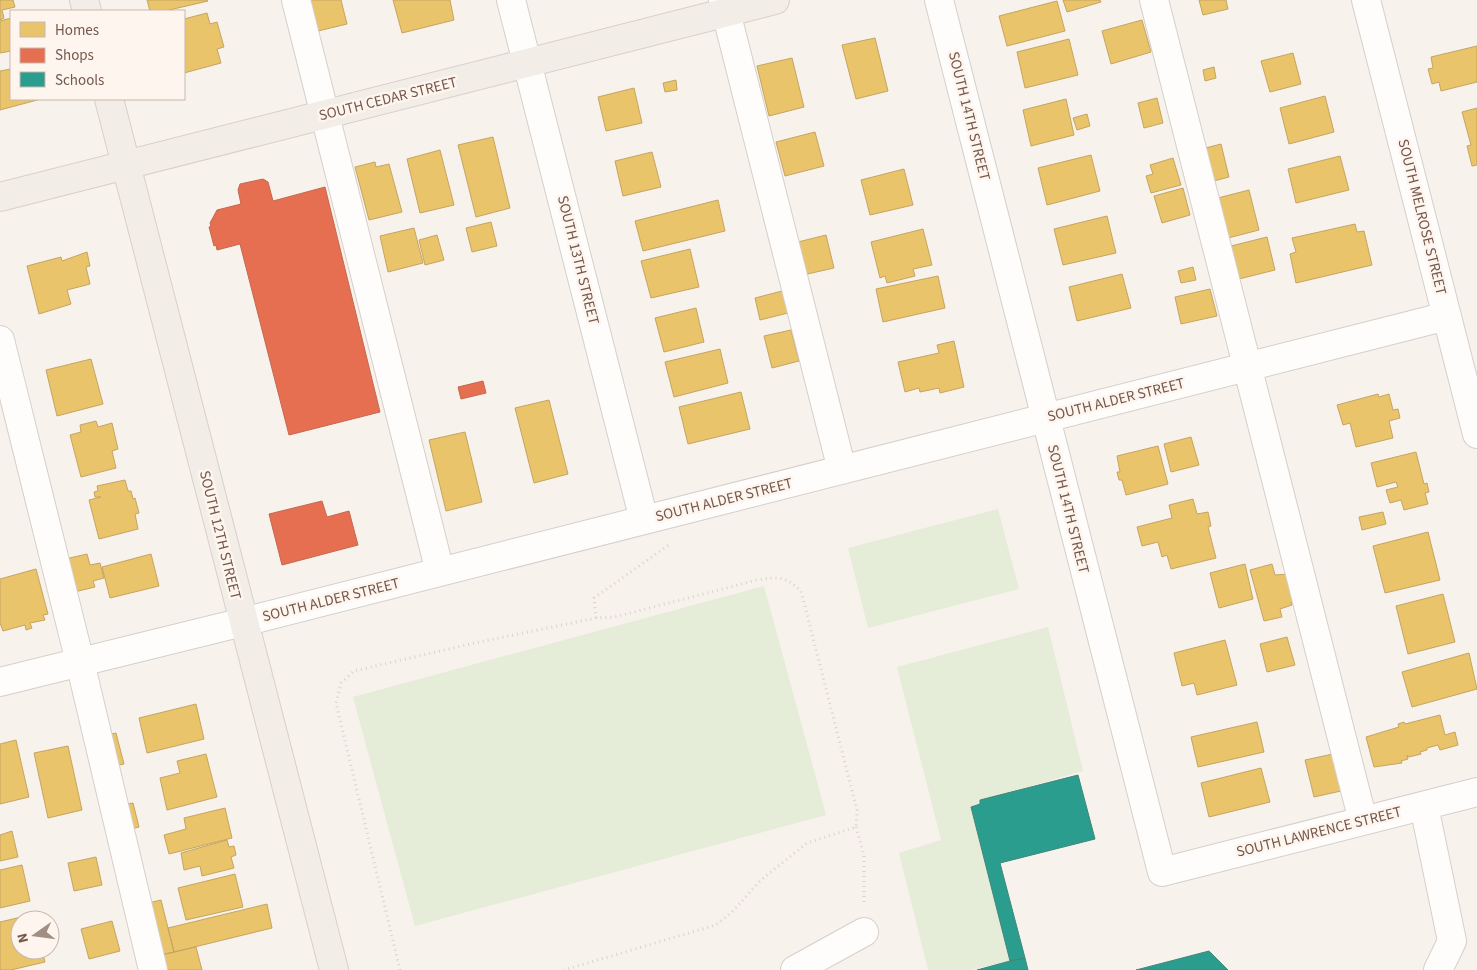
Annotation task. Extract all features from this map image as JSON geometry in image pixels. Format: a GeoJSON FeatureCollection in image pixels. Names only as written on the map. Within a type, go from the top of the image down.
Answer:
{"type":"FeatureCollection","features":[{"type":"Feature","properties":{"kind":"main road","name":"SOUTH CEDAR STREET"},"geometry":{"type":"LineString","coordinates":[[0,198],[528,63],[724,6],[775,0]]}},
{"type":"Feature","properties":{"kind":"main road","name":"SOUTH 12TH STREET"},"geometry":{"type":"LineString","coordinates":[[109,100],[334,970]]}},
{"type":"Feature","properties":{"kind":"street"},"geometry":{"type":"LineString","coordinates":[[296,0],[440,572]]}},
{"type":"Feature","properties":{"kind":"street","name":"SOUTH 13TH STREET"},"geometry":{"type":"LineString","coordinates":[[511,0],[644,520]]}},
{"type":"Feature","properties":{"kind":"street","name":"SOUTH 14TH STREET"},"geometry":{"type":"LineString","coordinates":[[939,0],[1162,872]]}},
{"type":"Feature","properties":{"kind":"street"},"geometry":{"type":"LineString","coordinates":[[1154,0],[1363,821]]}},
{"type":"Feature","properties":{"kind":"street","name":"SOUTH MELROSE STREET"},"geometry":{"type":"LineString","coordinates":[[1366,0],[1477,434]]}},
{"type":"Feature","properties":{"kind":"street"},"geometry":{"type":"LineString","coordinates":[[724,6],[842,470]]}},
{"type":"Feature","properties":{"kind":"street","name":"SOUTH ALDER STREET"},"geometry":{"type":"LineString","coordinates":[[0,682],[1447,316]]}},
{"type":"Feature","properties":{"kind":"street"},"geometry":{"type":"LineString","coordinates":[[0,340],[80,662],[152,970]]}},
{"type":"Feature","properties":{"kind":"street","name":"SOUTH LAWRENCE STREET"},"geometry":{"type":"LineString","coordinates":[[1162,872],[1477,792]]}},
{"type":"Feature","properties":{"kind":"street"},"geometry":{"type":"LineString","coordinates":[[1424,806],[1452,941],[1438,970]]}},
{"type":"Feature","properties":{"kind":"street"},"geometry":{"type":"LineString","coordinates":[[795,970],[864,932]]}},
{"type":"Feature","properties":{"kind":"path"},"geometry":{"type":"LineString","coordinates":[[596,618],[594,598],[672,542],[644,520]]}},
{"type":"Feature","properties":{"kind":"path"},"geometry":{"type":"LineString","coordinates":[[400,970],[336,703],[341,683],[354,671],[470,644],[596,618],[615,617],[757,580],[781,576],[801,591],[856,810],[856,827],[864,854],[864,932]]}},
{"type":"Feature","properties":{"kind":"path"},"geometry":{"type":"LineString","coordinates":[[564,970],[716,925],[732,912],[761,880],[807,843],[856,827]]}},
{"type":"Feature","properties":{"kind":"green space"},"geometry":{"type":"Polygon","coordinates":[[[998,509],[1019,589],[868,628],[848,548],[998,509]]]}},
{"type":"Feature","properties":{"kind":"green space"},"geometry":{"type":"Polygon","coordinates":[[[764,586],[826,815],[415,926],[353,697],[764,586]]]}},
{"type":"Feature","properties":{"kind":"green space"},"geometry":{"type":"Polygon","coordinates":[[[1048,627],[1083,771],[1010,792],[1078,775],[1095,839],[996,864],[1010,961],[971,970],[928,970],[899,853],[941,840],[897,667],[1048,627]]]}},
{"type":"Feature","properties":{"kind":"building: Homes"},"geometry":{"type":"Polygon","coordinates":[[[0,0],[13,0],[15,7],[2,10],[4,18],[0,20],[0,0]]]}},
{"type":"Feature","properties":{"kind":"building: Homes"},"geometry":{"type":"Polygon","coordinates":[[[147,0],[208,1],[169,10],[150,10],[147,0]]]}},
{"type":"Feature","properties":{"kind":"building: Homes"},"geometry":{"type":"Polygon","coordinates":[[[306,0],[341,0],[347,24],[314,32],[306,0]]]}},
{"type":"Feature","properties":{"kind":"building: Homes"},"geometry":{"type":"Polygon","coordinates":[[[393,0],[450,0],[454,20],[402,33],[393,0]]]}},
{"type":"Feature","properties":{"kind":"building: Homes"},"geometry":{"type":"Polygon","coordinates":[[[1063,0],[1100,0],[1101,2],[1067,12],[1063,0]]]}},
{"type":"Feature","properties":{"kind":"building: Homes"},"geometry":{"type":"Polygon","coordinates":[[[1199,0],[1226,0],[1228,9],[1203,15],[1199,0]]]}},
{"type":"Feature","properties":{"kind":"building: Homes"},"geometry":{"type":"Polygon","coordinates":[[[1057,1],[1065,31],[1007,46],[999,16],[1057,1]]]}},
{"type":"Feature","properties":{"kind":"building: Homes"},"geometry":{"type":"Polygon","coordinates":[[[207,13],[210,24],[217,22],[224,47],[217,49],[221,63],[185,73],[185,19],[207,13]]]}},
{"type":"Feature","properties":{"kind":"building: Homes"},"geometry":{"type":"Polygon","coordinates":[[[10,18],[10,51],[0,53],[0,21],[10,18]]]}},
{"type":"Feature","properties":{"kind":"building: Homes"},"geometry":{"type":"Polygon","coordinates":[[[1142,20],[1151,52],[1111,64],[1102,31],[1142,20]]]}},
{"type":"Feature","properties":{"kind":"building: Homes"},"geometry":{"type":"Polygon","coordinates":[[[875,38],[888,91],[856,99],[842,45],[875,38]]]}},
{"type":"Feature","properties":{"kind":"building: Homes"},"geometry":{"type":"Polygon","coordinates":[[[1069,39],[1078,75],[1025,88],[1017,52],[1069,39]]]}},
{"type":"Feature","properties":{"kind":"building: Homes"},"geometry":{"type":"Polygon","coordinates":[[[1477,46],[1477,82],[1441,91],[1439,82],[1432,84],[1428,69],[1433,68],[1431,57],[1477,46]]]}},
{"type":"Feature","properties":{"kind":"building: Homes"},"geometry":{"type":"Polygon","coordinates":[[[1293,53],[1301,84],[1270,92],[1261,61],[1293,53]]]}},
{"type":"Feature","properties":{"kind":"building: Homes"},"geometry":{"type":"Polygon","coordinates":[[[792,58],[804,107],[769,116],[757,66],[792,58]]]}},
{"type":"Feature","properties":{"kind":"building: Homes"},"geometry":{"type":"Polygon","coordinates":[[[1214,67],[1216,78],[1205,81],[1203,70],[1214,67]]]}},
{"type":"Feature","properties":{"kind":"building: Homes"},"geometry":{"type":"Polygon","coordinates":[[[10,69],[10,100],[37,100],[0,110],[0,71],[10,69]]]}},
{"type":"Feature","properties":{"kind":"building: Homes"},"geometry":{"type":"Polygon","coordinates":[[[676,80],[677,90],[665,92],[663,83],[676,80]]]}},
{"type":"Feature","properties":{"kind":"building: Homes"},"geometry":{"type":"Polygon","coordinates":[[[634,88],[642,123],[606,131],[598,97],[634,88]]]}},
{"type":"Feature","properties":{"kind":"building: Homes"},"geometry":{"type":"Polygon","coordinates":[[[1325,96],[1334,132],[1289,144],[1280,108],[1325,96]]]}},
{"type":"Feature","properties":{"kind":"building: Homes"},"geometry":{"type":"Polygon","coordinates":[[[1157,98],[1163,123],[1144,128],[1138,103],[1157,98]]]}},
{"type":"Feature","properties":{"kind":"building: Homes"},"geometry":{"type":"Polygon","coordinates":[[[1066,99],[1074,135],[1031,146],[1023,110],[1066,99]]]}},
{"type":"Feature","properties":{"kind":"building: Homes"},"geometry":{"type":"Polygon","coordinates":[[[1477,108],[1477,165],[1472,166],[1467,146],[1471,145],[1462,112],[1477,108]]]}},
{"type":"Feature","properties":{"kind":"building: Homes"},"geometry":{"type":"Polygon","coordinates":[[[1087,114],[1090,126],[1077,130],[1073,118],[1087,114]]]}},
{"type":"Feature","properties":{"kind":"building: Homes"},"geometry":{"type":"Polygon","coordinates":[[[815,132],[824,166],[785,176],[776,142],[815,132]]]}},
{"type":"Feature","properties":{"kind":"building: Homes"},"geometry":{"type":"Polygon","coordinates":[[[493,137],[510,208],[476,217],[458,145],[493,137]]]}},
{"type":"Feature","properties":{"kind":"building: Homes"},"geometry":{"type":"Polygon","coordinates":[[[1221,144],[1229,177],[1206,183],[1198,150],[1221,144]]]}},
{"type":"Feature","properties":{"kind":"building: Homes"},"geometry":{"type":"Polygon","coordinates":[[[440,150],[454,205],[420,213],[407,159],[440,150]]]}},
{"type":"Feature","properties":{"kind":"building: Homes"},"geometry":{"type":"Polygon","coordinates":[[[652,152],[661,187],[623,196],[615,161],[652,152]]]}},
{"type":"Feature","properties":{"kind":"building: Homes"},"geometry":{"type":"Polygon","coordinates":[[[1091,155],[1100,191],[1047,205],[1038,168],[1091,155]]]}},
{"type":"Feature","properties":{"kind":"building: Homes"},"geometry":{"type":"Polygon","coordinates":[[[1340,156],[1349,190],[1296,203],[1288,169],[1340,156]]]}},
{"type":"Feature","properties":{"kind":"building: Homes"},"geometry":{"type":"Polygon","coordinates":[[[1173,158],[1181,185],[1151,193],[1146,176],[1153,174],[1150,165],[1173,158]]]}},
{"type":"Feature","properties":{"kind":"building: Homes"},"geometry":{"type":"Polygon","coordinates":[[[375,162],[376,167],[389,164],[402,212],[369,220],[355,167],[375,162]]]}},
{"type":"Feature","properties":{"kind":"building: Homes"},"geometry":{"type":"Polygon","coordinates":[[[904,169],[913,205],[870,215],[861,180],[904,169]]]}},
{"type":"Feature","properties":{"kind":"building: Homes"},"geometry":{"type":"Polygon","coordinates":[[[1183,188],[1190,215],[1162,223],[1154,196],[1183,188]]]}},
{"type":"Feature","properties":{"kind":"building: Homes"},"geometry":{"type":"Polygon","coordinates":[[[1249,190],[1259,230],[1224,239],[1214,199],[1249,190]]]}},
{"type":"Feature","properties":{"kind":"building: Homes"},"geometry":{"type":"Polygon","coordinates":[[[718,200],[725,231],[643,251],[635,221],[718,200]]]}},
{"type":"Feature","properties":{"kind":"building: Homes"},"geometry":{"type":"Polygon","coordinates":[[[1107,216],[1116,253],[1063,265],[1054,229],[1107,216]]]}},
{"type":"Feature","properties":{"kind":"building: Homes"},"geometry":{"type":"Polygon","coordinates":[[[491,222],[497,246],[472,252],[466,228],[491,222]]]}},
{"type":"Feature","properties":{"kind":"building: Homes"},"geometry":{"type":"Polygon","coordinates":[[[1355,224],[1357,232],[1364,231],[1372,265],[1296,283],[1290,254],[1296,252],[1292,238],[1355,224]]]}},
{"type":"Feature","properties":{"kind":"building: Homes"},"geometry":{"type":"Polygon","coordinates":[[[414,228],[423,263],[388,272],[380,236],[414,228]]]}},
{"type":"Feature","properties":{"kind":"building: Homes"},"geometry":{"type":"Polygon","coordinates":[[[923,229],[932,265],[913,269],[915,276],[887,283],[885,276],[880,278],[871,242],[923,229]]]}},
{"type":"Feature","properties":{"kind":"building: Homes"},"geometry":{"type":"Polygon","coordinates":[[[437,235],[444,260],[425,265],[419,240],[437,235]]]}},
{"type":"Feature","properties":{"kind":"building: Homes"},"geometry":{"type":"Polygon","coordinates":[[[826,235],[834,268],[803,275],[794,243],[826,235]]]}},
{"type":"Feature","properties":{"kind":"building: Homes"},"geometry":{"type":"Polygon","coordinates":[[[1267,237],[1275,270],[1227,282],[1219,249],[1267,237]]]}},
{"type":"Feature","properties":{"kind":"building: Homes"},"geometry":{"type":"Polygon","coordinates":[[[690,249],[699,287],[651,298],[641,261],[690,249]]]}},
{"type":"Feature","properties":{"kind":"building: Homes"},"geometry":{"type":"Polygon","coordinates":[[[87,252],[90,266],[86,267],[90,284],[67,290],[71,304],[39,314],[27,266],[61,257],[62,261],[87,252]]]}},
{"type":"Feature","properties":{"kind":"building: Homes"},"geometry":{"type":"Polygon","coordinates":[[[1193,267],[1196,280],[1181,283],[1178,271],[1193,267]]]}},
{"type":"Feature","properties":{"kind":"building: Homes"},"geometry":{"type":"Polygon","coordinates":[[[1122,274],[1131,308],[1077,321],[1069,287],[1122,274]]]}},
{"type":"Feature","properties":{"kind":"building: Homes"},"geometry":{"type":"Polygon","coordinates":[[[938,276],[945,308],[883,322],[876,289],[938,276]]]}},
{"type":"Feature","properties":{"kind":"building: Homes"},"geometry":{"type":"Polygon","coordinates":[[[1210,289],[1217,316],[1181,324],[1175,297],[1210,289]]]}},
{"type":"Feature","properties":{"kind":"building: Homes"},"geometry":{"type":"Polygon","coordinates":[[[782,291],[788,313],[760,320],[755,298],[782,291]]]}},
{"type":"Feature","properties":{"kind":"building: Homes"},"geometry":{"type":"Polygon","coordinates":[[[696,308],[704,342],[664,352],[655,318],[696,308]]]}},
{"type":"Feature","properties":{"kind":"building: Homes"},"geometry":{"type":"Polygon","coordinates":[[[791,330],[799,361],[772,368],[764,336],[791,330]]]}},
{"type":"Feature","properties":{"kind":"building: Homes"},"geometry":{"type":"Polygon","coordinates":[[[954,341],[964,387],[940,393],[939,388],[920,392],[919,388],[905,392],[898,362],[939,353],[937,345],[954,341]]]}},
{"type":"Feature","properties":{"kind":"building: Homes"},"geometry":{"type":"Polygon","coordinates":[[[720,349],[728,383],[674,397],[665,362],[720,349]]]}},
{"type":"Feature","properties":{"kind":"building: Homes"},"geometry":{"type":"Polygon","coordinates":[[[91,359],[103,404],[57,416],[46,370],[91,359]]]}},
{"type":"Feature","properties":{"kind":"building: Homes"},"geometry":{"type":"Polygon","coordinates":[[[741,392],[750,429],[688,444],[679,407],[741,392]]]}},
{"type":"Feature","properties":{"kind":"building: Homes"},"geometry":{"type":"Polygon","coordinates":[[[1378,394],[1379,397],[1389,394],[1393,410],[1398,409],[1400,418],[1389,421],[1393,438],[1356,447],[1350,423],[1343,425],[1337,405],[1378,394]]]}},
{"type":"Feature","properties":{"kind":"building: Homes"},"geometry":{"type":"Polygon","coordinates":[[[549,400],[568,474],[534,483],[515,408],[549,400]]]}},
{"type":"Feature","properties":{"kind":"building: Homes"},"geometry":{"type":"Polygon","coordinates":[[[96,421],[98,427],[112,423],[118,449],[112,451],[116,468],[81,477],[70,435],[81,432],[80,425],[96,421]]]}},
{"type":"Feature","properties":{"kind":"building: Homes"},"geometry":{"type":"Polygon","coordinates":[[[465,432],[482,502],[446,511],[429,440],[465,432]]]}},
{"type":"Feature","properties":{"kind":"building: Homes"},"geometry":{"type":"Polygon","coordinates":[[[1191,437],[1199,465],[1171,472],[1164,444],[1191,437]]]}},
{"type":"Feature","properties":{"kind":"building: Homes"},"geometry":{"type":"Polygon","coordinates":[[[1158,446],[1168,484],[1126,495],[1122,480],[1119,480],[1117,472],[1120,472],[1117,456],[1158,446]]]}},
{"type":"Feature","properties":{"kind":"building: Homes"},"geometry":{"type":"Polygon","coordinates":[[[1416,452],[1424,484],[1427,483],[1429,492],[1425,493],[1428,504],[1404,510],[1401,500],[1390,503],[1386,490],[1398,487],[1396,482],[1377,487],[1371,463],[1416,452]]]}},
{"type":"Feature","properties":{"kind":"building: Homes"},"geometry":{"type":"Polygon","coordinates":[[[125,480],[128,491],[131,491],[133,499],[135,498],[139,513],[135,514],[138,529],[99,539],[89,500],[101,497],[95,497],[94,492],[98,491],[97,486],[125,480]]]}},
{"type":"Feature","properties":{"kind":"building: Homes"},"geometry":{"type":"Polygon","coordinates":[[[1193,499],[1197,514],[1208,512],[1211,526],[1208,527],[1216,558],[1171,569],[1167,555],[1162,557],[1158,542],[1142,546],[1137,527],[1172,518],[1169,505],[1193,499]]]}},
{"type":"Feature","properties":{"kind":"building: Homes"},"geometry":{"type":"Polygon","coordinates":[[[1383,512],[1386,524],[1362,530],[1359,517],[1383,512]]]}},
{"type":"Feature","properties":{"kind":"building: Homes"},"geometry":{"type":"Polygon","coordinates":[[[1428,532],[1440,580],[1385,593],[1373,546],[1428,532]]]}},
{"type":"Feature","properties":{"kind":"building: Homes"},"geometry":{"type":"Polygon","coordinates":[[[87,554],[90,565],[100,563],[104,578],[93,581],[95,587],[70,593],[61,560],[87,554]]]}},
{"type":"Feature","properties":{"kind":"building: Homes"},"geometry":{"type":"Polygon","coordinates":[[[151,554],[159,586],[110,598],[102,567],[151,554]]]}},
{"type":"Feature","properties":{"kind":"building: Homes"},"geometry":{"type":"Polygon","coordinates":[[[1245,564],[1253,599],[1219,608],[1210,573],[1245,564]]]}},
{"type":"Feature","properties":{"kind":"building: Homes"},"geometry":{"type":"Polygon","coordinates":[[[1272,564],[1275,575],[1289,574],[1296,600],[1291,602],[1292,605],[1280,609],[1282,617],[1264,621],[1250,570],[1272,564]]]}},
{"type":"Feature","properties":{"kind":"building: Homes"},"geometry":{"type":"Polygon","coordinates":[[[36,569],[48,614],[43,615],[45,620],[30,623],[32,628],[26,630],[25,625],[3,631],[0,623],[0,579],[36,569]]]}},
{"type":"Feature","properties":{"kind":"building: Homes"},"geometry":{"type":"Polygon","coordinates":[[[1443,594],[1455,642],[1408,654],[1396,606],[1443,594]]]}},
{"type":"Feature","properties":{"kind":"building: Homes"},"geometry":{"type":"Polygon","coordinates":[[[1287,637],[1295,665],[1267,672],[1260,644],[1287,637]]]}},
{"type":"Feature","properties":{"kind":"building: Homes"},"geometry":{"type":"Polygon","coordinates":[[[1225,640],[1237,685],[1197,695],[1194,683],[1182,686],[1174,653],[1225,640]]]}},
{"type":"Feature","properties":{"kind":"building: Homes"},"geometry":{"type":"Polygon","coordinates":[[[1469,653],[1477,689],[1412,707],[1402,672],[1469,653]]]}},
{"type":"Feature","properties":{"kind":"building: Homes"},"geometry":{"type":"Polygon","coordinates":[[[196,704],[204,739],[147,753],[139,718],[196,704]]]}},
{"type":"Feature","properties":{"kind":"building: Homes"},"geometry":{"type":"Polygon","coordinates":[[[1440,715],[1445,735],[1455,732],[1458,745],[1440,750],[1438,745],[1427,748],[1427,750],[1420,752],[1421,754],[1409,757],[1407,755],[1408,759],[1401,761],[1402,763],[1374,767],[1366,737],[1399,727],[1398,724],[1404,722],[1405,724],[1440,715]]]}},
{"type":"Feature","properties":{"kind":"building: Homes"},"geometry":{"type":"Polygon","coordinates":[[[1257,722],[1264,752],[1198,767],[1191,737],[1257,722]]]}},
{"type":"Feature","properties":{"kind":"building: Homes"},"geometry":{"type":"Polygon","coordinates":[[[116,733],[124,764],[106,768],[98,737],[116,733]]]}},
{"type":"Feature","properties":{"kind":"building: Homes"},"geometry":{"type":"Polygon","coordinates":[[[16,740],[29,797],[0,804],[0,744],[16,740]]]}},
{"type":"Feature","properties":{"kind":"building: Homes"},"geometry":{"type":"Polygon","coordinates":[[[68,746],[82,810],[48,818],[34,753],[68,746]]]}},
{"type":"Feature","properties":{"kind":"building: Homes"},"geometry":{"type":"Polygon","coordinates":[[[206,754],[217,797],[167,810],[160,778],[180,773],[177,761],[206,754]]]}},
{"type":"Feature","properties":{"kind":"building: Homes"},"geometry":{"type":"Polygon","coordinates":[[[1333,754],[1341,791],[1314,797],[1305,760],[1333,754]]]}},
{"type":"Feature","properties":{"kind":"building: Homes"},"geometry":{"type":"Polygon","coordinates":[[[1261,768],[1270,802],[1209,817],[1201,783],[1261,768]]]}},
{"type":"Feature","properties":{"kind":"building: Homes"},"geometry":{"type":"Polygon","coordinates":[[[133,803],[139,827],[123,831],[117,806],[133,803]]]}},
{"type":"Feature","properties":{"kind":"building: Homes"},"geometry":{"type":"Polygon","coordinates":[[[225,808],[232,838],[169,854],[164,835],[186,829],[184,818],[225,808]]]}},
{"type":"Feature","properties":{"kind":"building: Homes"},"geometry":{"type":"Polygon","coordinates":[[[12,831],[18,857],[0,861],[0,835],[12,831]]]}},
{"type":"Feature","properties":{"kind":"building: Homes"},"geometry":{"type":"Polygon","coordinates":[[[227,840],[229,847],[234,846],[236,855],[231,857],[234,868],[202,876],[200,866],[184,870],[181,853],[227,840]]]}},
{"type":"Feature","properties":{"kind":"building: Homes"},"geometry":{"type":"Polygon","coordinates":[[[96,857],[102,885],[74,891],[68,863],[96,857]]]}},
{"type":"Feature","properties":{"kind":"building: Homes"},"geometry":{"type":"Polygon","coordinates":[[[22,865],[30,901],[0,908],[0,870],[22,865]]]}},
{"type":"Feature","properties":{"kind":"building: Homes"},"geometry":{"type":"Polygon","coordinates":[[[235,874],[243,907],[186,920],[178,888],[235,874]]]}},
{"type":"Feature","properties":{"kind":"building: Homes"},"geometry":{"type":"Polygon","coordinates":[[[161,900],[174,952],[152,957],[140,905],[161,900]]]}},
{"type":"Feature","properties":{"kind":"building: Homes"},"geometry":{"type":"Polygon","coordinates":[[[267,904],[272,928],[174,952],[168,928],[267,904]]]}},
{"type":"Feature","properties":{"kind":"building: Homes"},"geometry":{"type":"Polygon","coordinates":[[[10,920],[10,960],[44,960],[45,962],[11,970],[0,970],[0,922],[10,920]]]}},
{"type":"Feature","properties":{"kind":"building: Homes"},"geometry":{"type":"Polygon","coordinates":[[[112,921],[120,951],[89,959],[81,929],[112,921]]]}},
{"type":"Feature","properties":{"kind":"building: Homes"},"geometry":{"type":"Polygon","coordinates":[[[196,947],[202,970],[156,970],[152,957],[196,947]]]}},
{"type":"Feature","properties":{"kind":"building: Shops"},"geometry":{"type":"Polygon","coordinates":[[[263,179],[268,182],[273,201],[325,187],[380,412],[289,435],[240,244],[217,250],[216,245],[214,246],[209,227],[217,210],[241,204],[238,190],[240,184],[263,179]]]}},
{"type":"Feature","properties":{"kind":"building: Shops"},"geometry":{"type":"Polygon","coordinates":[[[483,381],[486,393],[461,399],[458,387],[483,381]]]}},
{"type":"Feature","properties":{"kind":"building: Shops"},"geometry":{"type":"Polygon","coordinates":[[[322,501],[327,517],[349,511],[358,545],[282,565],[269,514],[322,501]]]}},
{"type":"Feature","properties":{"kind":"building: Schools"},"geometry":{"type":"Polygon","coordinates":[[[1078,775],[1095,839],[1000,863],[1025,958],[1010,961],[971,807],[980,804],[980,800],[1078,775]]]}},
{"type":"Feature","properties":{"kind":"building: Schools"},"geometry":{"type":"Polygon","coordinates":[[[1209,951],[1228,970],[1136,970],[1209,951]]]}},
{"type":"Feature","properties":{"kind":"building: Schools"},"geometry":{"type":"Polygon","coordinates":[[[1025,958],[1028,970],[977,970],[1010,961],[1025,958]]]}}]}
